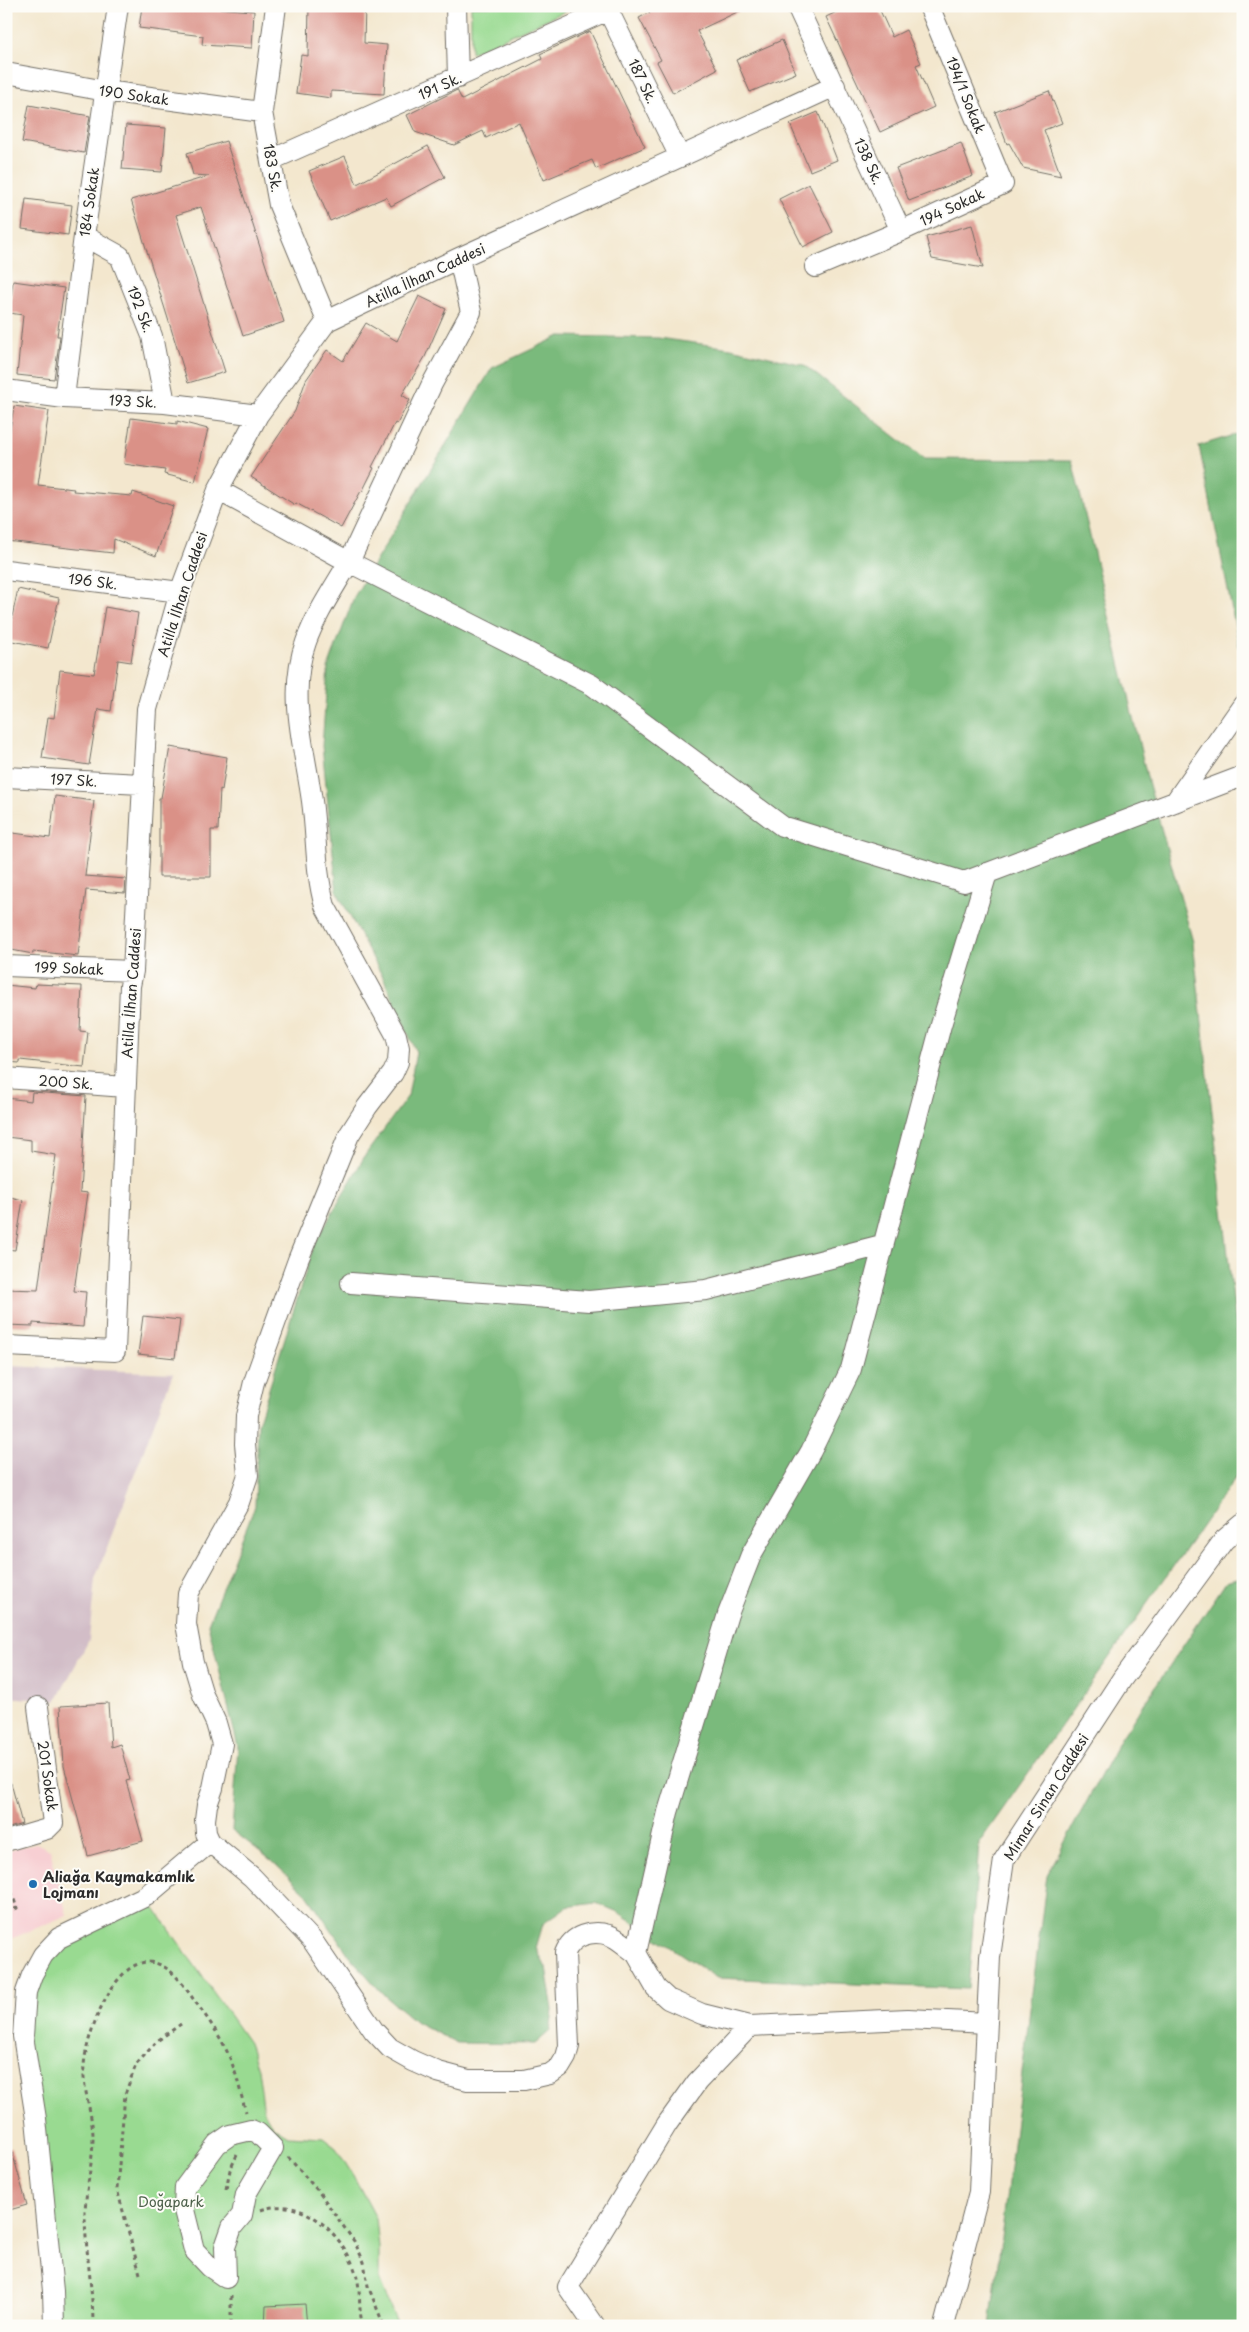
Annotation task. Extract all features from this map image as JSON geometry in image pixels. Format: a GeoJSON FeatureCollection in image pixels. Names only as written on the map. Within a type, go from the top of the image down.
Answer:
{"type":"FeatureCollection","features":[{"type":"Feature","properties":{"kind":"street","name":"184 Sokak"},"geometry":{"type":"LineString","coordinates":[[64,398],[84,236],[118,6]]}},
{"type":"Feature","properties":{"kind":"street","name":"183 Sk."},"geometry":{"type":"LineString","coordinates":[[276,6],[262,112],[279,205],[326,321]]}},
{"type":"Feature","properties":{"kind":"street"},"geometry":{"type":"LineString","coordinates":[[456,6],[458,78]]}},
{"type":"Feature","properties":{"kind":"street","name":"138 Sk."},"geometry":{"type":"LineString","coordinates":[[798,6],[901,231]]}},
{"type":"Feature","properties":{"kind":"street","name":"194/1 Sokak"},"geometry":{"type":"LineString","coordinates":[[930,6],[1003,184]]}},
{"type":"Feature","properties":{"kind":"street","name":"191 Sk."},"geometry":{"type":"LineString","coordinates":[[271,160],[458,78],[607,8]]}},
{"type":"Feature","properties":{"kind":"street","name":"187 Sk."},"geometry":{"type":"LineString","coordinates":[[607,8],[680,156]]}},
{"type":"Feature","properties":{"kind":"street","name":"190 Sokak"},"geometry":{"type":"LineString","coordinates":[[6,73],[106,91],[262,112]]}},
{"type":"Feature","properties":{"kind":"street","name":"Atilla İlhan Caddesi"},"geometry":{"type":"LineString","coordinates":[[6,1346],[115,1350],[130,986],[133,971],[141,784],[147,709],[180,592],[218,490],[258,416],[326,321],[835,86]]}},
{"type":"Feature","properties":{"kind":"street","name":"194 Sokak"},"geometry":{"type":"LineString","coordinates":[[901,231],[1003,184]]}},
{"type":"Feature","properties":{"kind":"street"},"geometry":{"type":"LineString","coordinates":[[815,267],[901,231]]}},
{"type":"Feature","properties":{"kind":"street","name":"192 Sk."},"geometry":{"type":"LineString","coordinates":[[84,236],[120,256],[152,336],[165,403]]}},
{"type":"Feature","properties":{"kind":"street"},"geometry":{"type":"LineString","coordinates":[[459,258],[471,312],[432,384],[349,562],[311,630],[305,645],[299,682],[301,739],[313,807],[318,880],[325,906],[396,1035],[399,1048],[398,1062],[393,1073],[367,1106],[350,1135],[298,1260],[254,1382],[246,1416],[245,1444],[248,1475],[239,1502],[188,1594],[186,1624],[193,1662],[203,1695],[216,1723],[222,1744],[205,1820],[210,1842],[252,1877],[312,1940],[374,2031],[390,2048],[438,2072],[468,2080],[524,2080],[550,2074],[560,2067],[566,2057],[569,2046],[566,1953],[569,1943],[580,1936],[594,1933],[610,1935],[636,1953],[656,1988],[668,1999],[702,2014],[750,2026],[908,2018],[987,2023]]}},
{"type":"Feature","properties":{"kind":"street","name":"193 Sk."},"geometry":{"type":"LineString","coordinates":[[6,390],[64,398],[165,403],[258,416]]}},
{"type":"Feature","properties":{"kind":"street"},"geometry":{"type":"LineString","coordinates":[[218,490],[349,562],[592,685],[782,826],[964,882],[1243,776]]}},
{"type":"Feature","properties":{"kind":"street","name":"196 Sk."},"geometry":{"type":"LineString","coordinates":[[6,570],[180,592]]}},
{"type":"Feature","properties":{"kind":"street"},"geometry":{"type":"LineString","coordinates":[[1175,802],[1243,705]]}},
{"type":"Feature","properties":{"kind":"street","name":"197 Sk."},"geometry":{"type":"LineString","coordinates":[[6,777],[141,784]]}},
{"type":"Feature","properties":{"kind":"street"},"geometry":{"type":"LineString","coordinates":[[636,1953],[668,1812],[728,1614],[751,1555],[811,1451],[851,1369],[941,1025],[987,873]]}},
{"type":"Feature","properties":{"kind":"street","name":"199 Sokak"},"geometry":{"type":"LineString","coordinates":[[6,966],[133,971]]}},
{"type":"Feature","properties":{"kind":"street","name":"200 Sk."},"geometry":{"type":"LineString","coordinates":[[6,1078],[125,1087]]}},
{"type":"Feature","properties":{"kind":"street"},"geometry":{"type":"LineString","coordinates":[[351,1283],[589,1301],[706,1290],[882,1245]]}},
{"type":"Feature","properties":{"kind":"street","name":"Mimar Sinan Caddesi"},"geometry":{"type":"LineString","coordinates":[[944,2326],[979,2192],[990,1957],[1004,1860],[1122,1679],[1224,1540],[1243,1524]]}},
{"type":"Feature","properties":{"kind":"street","name":"201 Sokak"},"geometry":{"type":"LineString","coordinates":[[6,1841],[47,1829],[53,1823],[38,1707]]}},
{"type":"Feature","properties":{"kind":"street"},"geometry":{"type":"LineString","coordinates":[[54,2326],[53,2291],[36,2119],[23,2036],[26,1992],[32,1975],[43,1955],[59,1938],[146,1896],[210,1842]]}},
{"type":"Feature","properties":{"kind":"street"},"geometry":{"type":"LineString","coordinates":[[595,2326],[568,2287],[667,2124],[697,2082],[750,2026]]}},
{"type":"Feature","properties":{"kind":"street"},"geometry":{"type":"LineString","coordinates":[[251,2130],[258,2133],[273,2148],[246,2194],[242,2215],[232,2228],[225,2247],[229,2284],[194,2250],[184,2210],[185,2187],[217,2144],[230,2135],[251,2130]]}},
{"type":"Feature","properties":{"kind":"path"},"geometry":{"type":"LineString","coordinates":[[6,1877],[17,1908],[6,1912]]}},
{"type":"Feature","properties":{"kind":"path"},"geometry":{"type":"LineString","coordinates":[[93,2326],[85,2213],[93,2137],[83,2068],[88,2039],[101,2008],[114,1983],[126,1971],[140,1963],[150,1962],[163,1965],[177,1976],[213,2027],[231,2060],[246,2114]]}},
{"type":"Feature","properties":{"kind":"path"},"geometry":{"type":"LineString","coordinates":[[140,2274],[117,2189],[125,2094],[136,2065],[157,2041],[181,2024]]}},
{"type":"Feature","properties":{"kind":"path"},"geometry":{"type":"LineString","coordinates":[[282,2152],[296,2163],[320,2192],[354,2242],[364,2262],[368,2286],[384,2326]]}},
{"type":"Feature","properties":{"kind":"path"},"geometry":{"type":"LineString","coordinates":[[258,2212],[279,2206],[290,2208],[317,2220],[340,2240],[352,2262],[358,2279],[359,2307],[363,2326]]}},
{"type":"Feature","properties":{"kind":"path"},"geometry":{"type":"LineString","coordinates":[[229,2284],[231,2326]]}},
{"type":"Feature","properties":{"kind":"shaded area"},"geometry":{"type":"Polygon","coordinates":[[[6,1366],[173,1373],[95,1579],[89,1640],[56,1701],[6,1697],[6,1366]]]}},
{"type":"Feature","properties":{"kind":"shaded area","name":"Aliağa Kaymakamlık Lojmanı"},"geometry":{"type":"Polygon","coordinates":[[[36,1843],[50,1850],[67,1915],[6,1941],[6,1852],[36,1843]]]}},
{"type":"Feature","properties":{"kind":"green space"},"geometry":{"type":"Polygon","coordinates":[[[471,6],[577,6],[471,53],[471,6]]]}},
{"type":"Feature","properties":{"kind":"green space"},"geometry":{"type":"Polygon","coordinates":[[[560,336],[658,338],[731,348],[804,365],[924,459],[1072,460],[1148,781],[1193,942],[1243,1389],[1243,1467],[979,1843],[968,1989],[717,1978],[618,1912],[596,1903],[566,1907],[543,1924],[536,1948],[546,1968],[553,2010],[550,2031],[535,2044],[457,2043],[416,2022],[384,1995],[351,1958],[307,1894],[271,1860],[232,1830],[238,1747],[208,1624],[255,1506],[258,1424],[314,1245],[366,1154],[408,1096],[416,1052],[385,981],[337,892],[322,746],[328,668],[354,597],[492,368],[560,336]]]}},
{"type":"Feature","properties":{"kind":"green space"},"geometry":{"type":"Polygon","coordinates":[[[1243,432],[1243,665],[1199,446],[1243,432]]]}},
{"type":"Feature","properties":{"kind":"green space"},"geometry":{"type":"Polygon","coordinates":[[[1243,1577],[1243,2326],[990,2326],[1047,1875],[1121,1738],[1226,1582],[1243,1577]]]}},
{"type":"Feature","properties":{"kind":"green space","name":"Doğapark"},"geometry":{"type":"Polygon","coordinates":[[[146,1896],[249,2043],[258,2069],[264,2112],[272,2126],[288,2136],[323,2138],[336,2148],[354,2177],[376,2218],[379,2248],[379,2279],[398,2326],[54,2326],[23,2036],[43,1955],[146,1896]]]}},
{"type":"Feature","properties":{"kind":"building"},"geometry":{"type":"Polygon","coordinates":[[[142,6],[190,6],[254,11],[252,48],[202,45],[203,36],[139,28],[142,6]]]}},
{"type":"Feature","properties":{"kind":"building"},"geometry":{"type":"Polygon","coordinates":[[[309,6],[365,6],[364,43],[387,45],[384,94],[331,91],[331,98],[296,93],[301,55],[308,56],[309,6]]]}},
{"type":"Feature","properties":{"kind":"building"},"geometry":{"type":"Polygon","coordinates":[[[662,6],[750,6],[697,31],[717,69],[673,93],[657,62],[661,60],[639,18],[662,6]]]}},
{"type":"Feature","properties":{"kind":"building"},"geometry":{"type":"Polygon","coordinates":[[[849,6],[878,6],[892,37],[906,30],[921,63],[916,65],[934,107],[880,132],[826,17],[849,6]]]}},
{"type":"Feature","properties":{"kind":"building"},"geometry":{"type":"Polygon","coordinates":[[[590,31],[645,147],[596,169],[592,160],[544,180],[519,122],[486,138],[483,131],[454,145],[415,132],[407,115],[457,90],[462,100],[542,59],[540,54],[590,31]]]}},
{"type":"Feature","properties":{"kind":"building"},"geometry":{"type":"Polygon","coordinates":[[[782,40],[796,73],[750,92],[736,60],[782,40]]]}},
{"type":"Feature","properties":{"kind":"building"},"geometry":{"type":"Polygon","coordinates":[[[1049,91],[1062,123],[1044,130],[1061,176],[1023,168],[1009,143],[1007,144],[995,112],[1049,91]]]}},
{"type":"Feature","properties":{"kind":"building"},"geometry":{"type":"Polygon","coordinates":[[[29,105],[90,116],[84,153],[22,142],[29,105]]]}},
{"type":"Feature","properties":{"kind":"building"},"geometry":{"type":"Polygon","coordinates":[[[818,112],[837,160],[810,171],[790,124],[818,112]]]}},
{"type":"Feature","properties":{"kind":"building"},"geometry":{"type":"Polygon","coordinates":[[[126,125],[166,128],[162,172],[122,169],[126,125]]]}},
{"type":"Feature","properties":{"kind":"building"},"geometry":{"type":"Polygon","coordinates":[[[226,141],[284,322],[243,336],[201,207],[176,215],[225,372],[188,383],[131,200],[209,176],[193,175],[187,153],[226,141]]]}},
{"type":"Feature","properties":{"kind":"building"},"geometry":{"type":"Polygon","coordinates":[[[961,143],[973,176],[909,201],[896,168],[961,143]]]}},
{"type":"Feature","properties":{"kind":"building"},"geometry":{"type":"Polygon","coordinates":[[[428,146],[445,177],[391,206],[386,197],[330,221],[309,171],[345,156],[357,184],[428,146]]]}},
{"type":"Feature","properties":{"kind":"building"},"geometry":{"type":"Polygon","coordinates":[[[809,184],[833,232],[803,247],[779,199],[809,184]]]}},
{"type":"Feature","properties":{"kind":"building"},"geometry":{"type":"Polygon","coordinates":[[[26,199],[72,205],[68,235],[22,229],[26,199]]]}},
{"type":"Feature","properties":{"kind":"building"},"geometry":{"type":"Polygon","coordinates":[[[972,225],[983,268],[932,259],[926,237],[972,225]]]}},
{"type":"Feature","properties":{"kind":"building"},"geometry":{"type":"Polygon","coordinates":[[[13,281],[64,288],[57,336],[60,336],[54,379],[17,375],[23,315],[9,313],[13,281]]]}},
{"type":"Feature","properties":{"kind":"building"},"geometry":{"type":"Polygon","coordinates":[[[419,296],[446,309],[425,357],[402,395],[410,400],[397,424],[395,423],[372,467],[374,468],[362,492],[341,528],[296,503],[295,505],[251,477],[295,411],[306,380],[327,350],[343,361],[366,323],[397,341],[419,296]]]}},
{"type":"Feature","properties":{"kind":"building"},"geometry":{"type":"Polygon","coordinates":[[[14,406],[49,411],[38,485],[74,489],[73,491],[132,496],[133,492],[173,506],[156,556],[114,539],[113,553],[6,541],[6,452],[14,406]]]}},
{"type":"Feature","properties":{"kind":"building"},"geometry":{"type":"Polygon","coordinates":[[[131,418],[177,424],[177,421],[208,429],[195,482],[164,474],[165,470],[124,464],[131,418]]]}},
{"type":"Feature","properties":{"kind":"building"},"geometry":{"type":"Polygon","coordinates":[[[18,589],[59,598],[48,648],[7,640],[18,589]]]}},
{"type":"Feature","properties":{"kind":"building"},"geometry":{"type":"Polygon","coordinates":[[[105,607],[138,613],[131,662],[118,660],[111,711],[98,709],[89,765],[42,758],[48,717],[54,718],[60,670],[94,674],[105,607]]]}},
{"type":"Feature","properties":{"kind":"building"},"geometry":{"type":"Polygon","coordinates":[[[170,747],[227,757],[222,790],[220,789],[218,830],[211,830],[211,877],[159,877],[159,798],[161,798],[170,747]]]}},
{"type":"Feature","properties":{"kind":"building"},"geometry":{"type":"Polygon","coordinates":[[[55,796],[94,801],[85,876],[126,879],[125,893],[86,890],[78,956],[33,951],[33,954],[6,949],[6,832],[50,838],[55,796]]]}},
{"type":"Feature","properties":{"kind":"building"},"geometry":{"type":"Polygon","coordinates":[[[36,984],[82,986],[80,1031],[88,1032],[84,1067],[20,1060],[20,1063],[6,1062],[6,985],[35,988],[36,984]]]}},
{"type":"Feature","properties":{"kind":"building"},"geometry":{"type":"Polygon","coordinates":[[[32,1092],[86,1096],[80,1192],[88,1193],[74,1291],[86,1292],[83,1327],[33,1323],[33,1326],[6,1325],[6,1289],[38,1290],[56,1155],[31,1151],[31,1140],[6,1137],[6,1098],[31,1101],[32,1092]]]}},
{"type":"Feature","properties":{"kind":"building"},"geometry":{"type":"Polygon","coordinates":[[[6,1196],[23,1200],[15,1250],[6,1249],[6,1196]]]}},
{"type":"Feature","properties":{"kind":"building"},"geometry":{"type":"Polygon","coordinates":[[[143,1316],[180,1320],[175,1358],[138,1354],[143,1316]]]}},
{"type":"Feature","properties":{"kind":"building"},"geometry":{"type":"Polygon","coordinates":[[[108,1703],[111,1747],[120,1744],[130,1780],[126,1781],[143,1841],[88,1856],[64,1766],[60,1706],[108,1703]]]}},
{"type":"Feature","properties":{"kind":"building"},"geometry":{"type":"Polygon","coordinates":[[[11,1783],[22,1824],[6,1829],[6,1784],[11,1783]]]}},
{"type":"Feature","properties":{"kind":"building"},"geometry":{"type":"Polygon","coordinates":[[[11,2148],[27,2205],[6,2211],[6,2149],[11,2148]]]}},
{"type":"Feature","properties":{"kind":"building"},"geometry":{"type":"Polygon","coordinates":[[[305,2304],[307,2326],[265,2326],[266,2306],[305,2304]]]}},
{"type":"Feature","properties":{"kind":"place","name":"Aliağa Kaymakamlık Lojmanı"},"geometry":{"type":"Point","coordinates":[33,1884]}}]}
